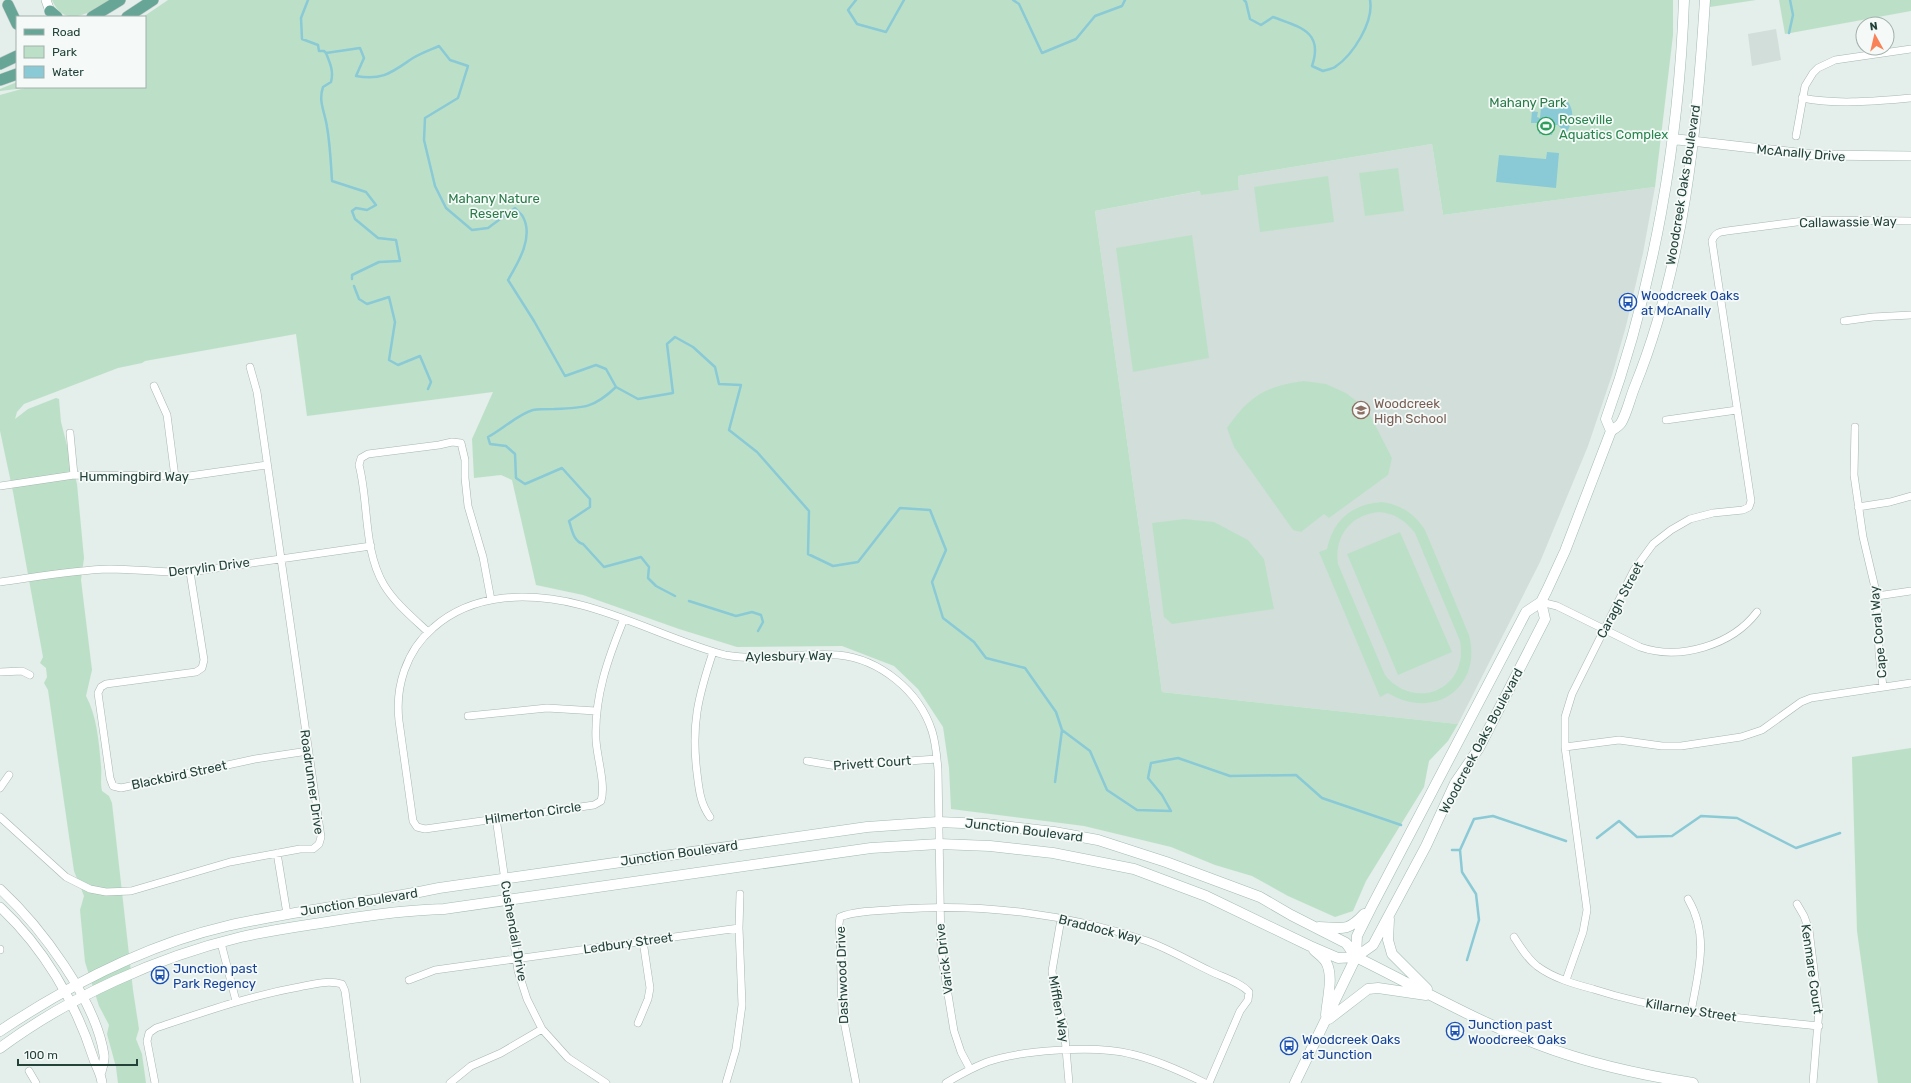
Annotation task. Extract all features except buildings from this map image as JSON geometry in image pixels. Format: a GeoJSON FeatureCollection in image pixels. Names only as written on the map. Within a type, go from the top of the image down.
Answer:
{"type":"FeatureCollection","features":[{"type":"Feature","properties":{"kind":"main road"},"geometry":{"type":"LineString","coordinates":[[94,16],[120,0]]}},
{"type":"Feature","properties":{"kind":"main road"},"geometry":{"type":"LineString","coordinates":[[129,16],[153,0]]}},
{"type":"Feature","properties":{"kind":"main road","name":"Woodcreek Oaks Boulevard"},"geometry":{"type":"LineString","coordinates":[[1611,431],[1606,419],[1617,387],[1639,309],[1655,238],[1672,139],[1680,67],[1684,0]]}},
{"type":"Feature","properties":{"kind":"main road","name":"Woodcreek Oaks Boulevard"},"geometry":{"type":"LineString","coordinates":[[1295,1083],[1326,1022],[1356,957],[1357,936],[1372,906],[1526,612],[1541,602],[1565,550],[1611,431],[1620,424],[1656,331],[1681,214],[1692,141],[1706,0]]}},
{"type":"Feature","properties":{"kind":"main road"},"geometry":{"type":"LineString","coordinates":[[5,2],[16,22]]}},
{"type":"Feature","properties":{"kind":"main road"},"geometry":{"type":"LineString","coordinates":[[90,16],[105,10]]}},
{"type":"Feature","properties":{"kind":"main road"},"geometry":{"type":"LineString","coordinates":[[0,64],[16,56]]}},
{"type":"Feature","properties":{"kind":"main road"},"geometry":{"type":"LineString","coordinates":[[0,80],[16,74]]}},
{"type":"Feature","properties":{"kind":"main road"},"geometry":{"type":"LineString","coordinates":[[1672,139],[1692,141]]}},
{"type":"Feature","properties":{"kind":"main road","name":"Woodcreek Oaks Boulevard"},"geometry":{"type":"LineString","coordinates":[[1356,957],[1373,945],[1426,846],[1455,783],[1479,748],[1545,619],[1541,602]]}},
{"type":"Feature","properties":{"kind":"main road","name":"Junction Boulevard"},"geometry":{"type":"LineString","coordinates":[[0,1031],[39,1005],[64,991],[109,968],[158,948],[201,934],[287,914],[382,900],[439,888],[824,832],[867,827],[938,822],[1006,826],[1098,840],[1166,862],[1260,897],[1291,915],[1346,943],[1356,957],[1506,1032],[1574,1057],[1605,1066],[1693,1083]]}},
{"type":"Feature","properties":{"kind":"main road","name":"Junction Boulevard"},"geometry":{"type":"LineString","coordinates":[[0,1048],[30,1028],[83,997],[138,972],[221,943],[275,930],[362,916],[408,910],[444,909],[833,852],[885,847],[939,844],[1022,848],[1094,860],[1134,870],[1206,896],[1338,958],[1356,957]]}},
{"type":"Feature","properties":{"kind":"main road"},"geometry":{"type":"LineString","coordinates":[[1315,926],[1347,928],[1354,925],[1372,906]]}},
{"type":"Feature","properties":{"kind":"main road"},"geometry":{"type":"LineString","coordinates":[[1389,915],[1388,940],[1392,954],[1434,996]]}},
{"type":"Feature","properties":{"kind":"main road"},"geometry":{"type":"LineString","coordinates":[[1310,946],[1325,961],[1329,975],[1326,1022]]}},
{"type":"Feature","properties":{"kind":"main road"},"geometry":{"type":"LineString","coordinates":[[1326,1022],[1368,989],[1378,988],[1434,996]]}},
{"type":"Feature","properties":{"kind":"street"},"geometry":{"type":"LineString","coordinates":[[46,0],[53,15]]}},
{"type":"Feature","properties":{"kind":"street"},"geometry":{"type":"LineString","coordinates":[[5,2],[17,16]]}},
{"type":"Feature","properties":{"kind":"street"},"geometry":{"type":"LineString","coordinates":[[1796,136],[1805,86],[1812,73],[1826,63],[1840,59],[1911,49]]}},
{"type":"Feature","properties":{"kind":"street"},"geometry":{"type":"LineString","coordinates":[[1802,98],[1814,100],[1857,101],[1911,98]]}},
{"type":"Feature","properties":{"kind":"street","name":"McAnally Drive"},"geometry":{"type":"LineString","coordinates":[[1692,141],[1814,155],[1911,156]]}},
{"type":"Feature","properties":{"kind":"street","name":"Callawassie Way"},"geometry":{"type":"LineString","coordinates":[[1714,235],[1720,232],[1812,220],[1911,221]]}},
{"type":"Feature","properties":{"kind":"street","name":"Caragh Street"},"geometry":{"type":"LineString","coordinates":[[1566,980],[1583,932],[1586,910],[1565,747],[1564,726],[1569,701],[1639,560],[1662,536],[1690,519],[1713,513],[1743,510],[1749,507],[1750,501],[1712,241],[1714,235]]}},
{"type":"Feature","properties":{"kind":"street"},"geometry":{"type":"LineString","coordinates":[[1844,320],[1881,316],[1911,315]]}},
{"type":"Feature","properties":{"kind":"street","name":"Roadrunner Drive"},"geometry":{"type":"LineString","coordinates":[[0,817],[66,877],[90,889],[106,892],[131,891],[216,866],[277,853],[300,849],[313,849],[320,844],[321,837],[257,392],[250,367]]}},
{"type":"Feature","properties":{"kind":"street"},"geometry":{"type":"LineString","coordinates":[[154,386],[167,415],[175,477]]}},
{"type":"Feature","properties":{"kind":"street"},"geometry":{"type":"LineString","coordinates":[[1666,420],[1737,410]]}},
{"type":"Feature","properties":{"kind":"street","name":"Cape Coral Way"},"geometry":{"type":"LineString","coordinates":[[1854,427],[1853,462],[1858,507],[1864,542],[1878,596],[1879,653],[1883,687]]}},
{"type":"Feature","properties":{"kind":"street"},"geometry":{"type":"LineString","coordinates":[[70,433],[74,476]]}},
{"type":"Feature","properties":{"kind":"street"},"geometry":{"type":"LineString","coordinates":[[428,632],[403,608],[384,585],[377,568],[371,546],[360,465],[361,458],[368,454],[452,442],[461,443],[466,460],[465,478],[468,506],[483,557],[491,600]]}},
{"type":"Feature","properties":{"kind":"street","name":"Hummingbird Way"},"geometry":{"type":"LineString","coordinates":[[0,486],[74,476],[175,477],[267,465]]}},
{"type":"Feature","properties":{"kind":"street"},"geometry":{"type":"LineString","coordinates":[[1858,507],[1890,502],[1911,496]]}},
{"type":"Feature","properties":{"kind":"street","name":"Derrylin Drive"},"geometry":{"type":"LineString","coordinates":[[0,582],[87,570],[112,569],[163,573],[190,572],[371,546]]}},
{"type":"Feature","properties":{"kind":"street","name":"Blackbird Street"},"geometry":{"type":"LineString","coordinates":[[190,572],[204,660],[202,668],[196,672],[106,684],[101,687],[98,693],[110,778],[113,786],[121,788],[240,762],[308,751]]}},
{"type":"Feature","properties":{"kind":"street"},"geometry":{"type":"LineString","coordinates":[[1878,596],[1911,591]]}},
{"type":"Feature","properties":{"kind":"street","name":"Hilmerton Circle"},"geometry":{"type":"LineString","coordinates":[[519,597],[550,598],[583,604],[624,619],[605,670],[596,711],[597,753],[604,792],[601,801],[594,805],[425,829],[417,827],[413,821],[399,721],[398,697],[407,663],[412,653],[428,632],[447,617],[459,610],[491,600],[519,597]]}},
{"type":"Feature","properties":{"kind":"street"},"geometry":{"type":"LineString","coordinates":[[1541,602],[1557,606],[1651,651],[1668,652],[1702,647],[1723,639],[1745,625],[1757,612]]}},
{"type":"Feature","properties":{"kind":"street","name":"Aylesbury Way"},"geometry":{"type":"LineString","coordinates":[[624,619],[713,652],[743,658],[838,655],[852,658],[883,670],[895,679],[916,700],[932,731],[937,759],[938,822]]}},
{"type":"Feature","properties":{"kind":"street"},"geometry":{"type":"LineString","coordinates":[[710,817],[704,808],[699,792],[694,755],[694,728],[698,699],[713,652]]}},
{"type":"Feature","properties":{"kind":"street"},"geometry":{"type":"LineString","coordinates":[[0,672],[22,671],[30,675]]}},
{"type":"Feature","properties":{"kind":"street"},"geometry":{"type":"LineString","coordinates":[[1565,747],[1619,740],[1657,745],[1682,746],[1741,737],[1762,730],[1801,702],[1811,698],[1911,683]]}},
{"type":"Feature","properties":{"kind":"street"},"geometry":{"type":"LineString","coordinates":[[468,716],[547,708],[596,711]]}},
{"type":"Feature","properties":{"kind":"street","name":"Privett Court"},"geometry":{"type":"LineString","coordinates":[[806,761],[837,766],[937,759]]}},
{"type":"Feature","properties":{"kind":"street"},"geometry":{"type":"LineString","coordinates":[[0,788],[10,775]]}},
{"type":"Feature","properties":{"kind":"street","name":"Cushendall Drive"},"geometry":{"type":"LineString","coordinates":[[496,818],[517,959],[527,999],[542,1029],[568,1058],[603,1082]]}},
{"type":"Feature","properties":{"kind":"street","name":"Varick Drive"},"geometry":{"type":"LineString","coordinates":[[938,822],[940,952],[954,1031],[961,1052],[970,1069]]}},
{"type":"Feature","properties":{"kind":"street"},"geometry":{"type":"LineString","coordinates":[[277,853],[287,914]]}},
{"type":"Feature","properties":{"kind":"street"},"geometry":{"type":"LineString","coordinates":[[0,889],[18,905],[35,926],[83,997],[97,1030],[104,1056],[101,1072],[102,1083]]}},
{"type":"Feature","properties":{"kind":"street"},"geometry":{"type":"LineString","coordinates":[[726,1083],[736,1049],[742,1005],[739,928],[740,894]]}},
{"type":"Feature","properties":{"kind":"street"},"geometry":{"type":"LineString","coordinates":[[1688,899],[1699,922],[1702,941],[1691,1012]]}},
{"type":"Feature","properties":{"kind":"street","name":"Kenmare Court"},"geometry":{"type":"LineString","coordinates":[[1797,904],[1804,916],[1809,930],[1819,1004],[1819,1026],[1813,1083]]}},
{"type":"Feature","properties":{"kind":"street"},"geometry":{"type":"LineString","coordinates":[[0,907],[24,932],[40,953],[64,991],[82,1024],[94,1060],[101,1072]]}},
{"type":"Feature","properties":{"kind":"street","name":"Braddock Way"},"geometry":{"type":"LineString","coordinates":[[939,908],[1000,910],[1061,919],[1113,930],[1148,942],[1244,986],[1249,992],[1248,1000],[1240,1012],[1209,1083]]}},
{"type":"Feature","properties":{"kind":"street","name":"Dashwood Drive"},"geometry":{"type":"LineString","coordinates":[[856,1083],[847,1044],[842,1011],[840,939],[838,924],[840,917],[848,914],[881,910],[939,908]]}},
{"type":"Feature","properties":{"kind":"street","name":"Mifflen Way"},"geometry":{"type":"LineString","coordinates":[[1061,919],[1052,971],[1056,1000],[1064,1026],[1069,1083]]}},
{"type":"Feature","properties":{"kind":"street","name":"Ledbury Street"},"geometry":{"type":"LineString","coordinates":[[409,980],[434,970],[739,928]]}},
{"type":"Feature","properties":{"kind":"street","name":"Killarney Street"},"geometry":{"type":"LineString","coordinates":[[1514,937],[1525,953],[1536,965],[1566,980],[1621,997],[1691,1012],[1819,1026]]}},
{"type":"Feature","properties":{"kind":"street"},"geometry":{"type":"LineString","coordinates":[[638,1023],[648,999],[650,988],[643,941]]}},
{"type":"Feature","properties":{"kind":"street"},"geometry":{"type":"LineString","coordinates":[[221,943],[236,1001]]}},
{"type":"Feature","properties":{"kind":"street"},"geometry":{"type":"LineString","coordinates":[[155,1083],[147,1041],[149,1033],[156,1028],[236,1001],[268,993],[334,982],[342,984],[345,990],[357,1083]]}},
{"type":"Feature","properties":{"kind":"street"},"geometry":{"type":"LineString","coordinates":[[450,1083],[471,1066],[501,1053],[542,1029]]}},
{"type":"Feature","properties":{"kind":"street"},"geometry":{"type":"LineString","coordinates":[[946,1083],[970,1069],[1010,1056],[1092,1049],[1131,1054],[1174,1068],[1205,1083]]}},
{"type":"Feature","properties":{"kind":"street"},"geometry":{"type":"LineString","coordinates":[[29,1072],[36,1083]]}},
{"type":"Feature","properties":{"kind":"shaded area"},"geometry":{"type":"Polygon","coordinates":[[[1776,29],[1781,60],[1752,66],[1748,34],[1776,29]]]}},
{"type":"Feature","properties":{"kind":"shaded area","name":"Woodcreek High School"},"geometry":{"type":"Polygon","coordinates":[[[1432,144],[1443,215],[1655,187],[1643,253],[1626,326],[1612,375],[1588,446],[1540,562],[1458,724],[1162,692],[1095,211],[1201,191],[1201,194],[1239,190],[1238,176],[1432,144]]]}},
{"type":"Feature","properties":{"kind":"green space"},"geometry":{"type":"Polygon","coordinates":[[[52,0],[111,0],[87,13],[79,16],[71,16],[64,14],[57,9],[52,0]]]}},
{"type":"Feature","properties":{"kind":"green space"},"geometry":{"type":"Polygon","coordinates":[[[168,0],[1673,0],[1673,35],[1655,187],[1443,215],[1432,144],[1238,176],[1239,190],[1201,195],[1200,191],[1095,211],[1162,692],[1458,724],[1448,741],[1429,761],[1424,787],[1366,881],[1353,911],[1335,917],[1288,896],[1252,876],[1215,865],[1171,847],[1084,826],[951,809],[949,768],[943,727],[918,689],[894,666],[842,646],[737,647],[679,629],[583,595],[536,585],[512,480],[501,475],[474,478],[472,439],[493,392],[307,416],[296,334],[145,361],[118,368],[24,404],[17,412],[15,419],[28,409],[56,398],[59,399],[61,422],[77,484],[84,558],[81,580],[92,670],[86,696],[93,712],[97,730],[102,791],[109,796],[112,803],[133,990],[139,1029],[136,1039],[142,1054],[146,1083],[118,1083],[116,1067],[107,1034],[109,1025],[99,1006],[85,962],[80,910],[84,896],[74,871],[48,690],[44,683],[47,677],[46,668],[40,663],[43,657],[13,492],[0,431],[0,95],[25,88],[146,88],[146,16],[144,16],[168,0]]]}},
{"type":"Feature","properties":{"kind":"green space"},"geometry":{"type":"Polygon","coordinates":[[[1709,0],[1756,0],[1710,7],[1709,0]]]}},
{"type":"Feature","properties":{"kind":"green space"},"geometry":{"type":"Polygon","coordinates":[[[1779,0],[1911,0],[1911,11],[1884,16],[1855,16],[1855,21],[1785,34],[1779,0]]]}},
{"type":"Feature","properties":{"kind":"green space"},"geometry":{"type":"Polygon","coordinates":[[[16,82],[16,88],[25,88],[0,91],[0,89],[16,82]]]}},
{"type":"Feature","properties":{"kind":"green space"},"geometry":{"type":"Polygon","coordinates":[[[1398,168],[1404,211],[1365,216],[1359,173],[1398,168]]]}},
{"type":"Feature","properties":{"kind":"green space"},"geometry":{"type":"Polygon","coordinates":[[[1328,176],[1334,222],[1260,232],[1254,187],[1328,176]]]}},
{"type":"Feature","properties":{"kind":"green space"},"geometry":{"type":"Polygon","coordinates":[[[1192,235],[1209,358],[1133,372],[1116,248],[1192,235]]]}},
{"type":"Feature","properties":{"kind":"green space"},"geometry":{"type":"Polygon","coordinates":[[[1304,381],[1326,384],[1346,393],[1367,409],[1392,458],[1388,475],[1329,518],[1324,514],[1301,532],[1293,530],[1234,447],[1227,428],[1243,408],[1260,394],[1279,386],[1304,381]]]}},
{"type":"Feature","properties":{"kind":"green space"},"geometry":{"type":"Polygon","coordinates":[[[1382,502],[1395,505],[1412,514],[1421,524],[1425,530],[1469,635],[1471,654],[1469,670],[1461,684],[1451,694],[1437,701],[1422,703],[1405,701],[1388,693],[1380,697],[1319,552],[1327,549],[1334,530],[1346,515],[1353,510],[1371,503],[1382,502]],[[1380,512],[1361,517],[1347,528],[1339,544],[1337,554],[1338,564],[1385,675],[1397,686],[1411,692],[1424,693],[1437,690],[1448,683],[1456,672],[1461,658],[1460,641],[1415,533],[1399,518],[1380,512]]]}},
{"type":"Feature","properties":{"kind":"green space"},"geometry":{"type":"Polygon","coordinates":[[[1184,519],[1214,522],[1248,540],[1264,559],[1274,609],[1172,624],[1164,617],[1152,523],[1184,519]]]}},
{"type":"Feature","properties":{"kind":"green space"},"geometry":{"type":"Polygon","coordinates":[[[1400,532],[1452,652],[1398,675],[1347,554],[1400,532]]]}},
{"type":"Feature","properties":{"kind":"green space"},"geometry":{"type":"Polygon","coordinates":[[[1911,748],[1911,1083],[1878,1083],[1857,931],[1852,757],[1911,748]]]}},
{"type":"Feature","properties":{"kind":"water"},"geometry":{"type":"Polygon","coordinates":[[[1568,102],[1572,110],[1572,118],[1566,133],[1558,125],[1554,125],[1552,135],[1539,134],[1540,123],[1531,123],[1532,111],[1538,112],[1537,117],[1540,118],[1541,107],[1559,109],[1568,102]]]}},
{"type":"Feature","properties":{"kind":"water"},"geometry":{"type":"Polygon","coordinates":[[[1547,152],[1559,153],[1556,188],[1496,182],[1499,155],[1546,159],[1547,152]]]}},
{"type":"Feature","properties":{"kind":"waterway"},"geometry":{"type":"LineString","coordinates":[[308,0],[301,18],[302,39],[318,45],[319,51],[324,51],[326,53],[360,48],[364,58],[356,76],[373,77],[387,74],[416,56],[439,46],[450,60],[468,66],[458,98],[425,118],[424,140],[435,186],[446,208],[472,230],[488,228],[515,208],[522,216],[526,225],[526,241],[520,258],[508,280],[534,321],[565,376],[596,365],[606,369],[616,387],[638,399],[673,393],[667,344],[675,337],[693,347],[715,367],[719,384],[741,385],[729,430],[757,452],[809,511],[808,554],[833,566],[858,562],[900,508],[930,510],[946,550],[932,582],[943,618],[974,642],[986,658],[1025,668],[1056,712],[1062,730],[1090,751],[1107,790],[1137,810],[1171,811],[1162,795],[1148,778],[1151,763],[1178,758],[1230,776],[1296,775],[1322,798],[1401,825]]}},
{"type":"Feature","properties":{"kind":"waterway"},"geometry":{"type":"LineString","coordinates":[[856,0],[848,10],[857,24],[886,32],[904,0]]}},
{"type":"Feature","properties":{"kind":"waterway"},"geometry":{"type":"LineString","coordinates":[[1013,0],[1019,4],[1042,53],[1076,39],[1095,16],[1122,6],[1125,0]]}},
{"type":"Feature","properties":{"kind":"waterway"},"geometry":{"type":"LineString","coordinates":[[1244,0],[1246,2],[1250,19],[1261,25],[1273,17],[1292,24],[1307,32],[1315,45],[1315,54],[1312,66],[1323,71],[1331,69],[1342,62],[1349,55],[1361,37],[1369,18],[1370,0]]}},
{"type":"Feature","properties":{"kind":"waterway"},"geometry":{"type":"LineString","coordinates":[[1789,33],[1793,15],[1790,0]]}},
{"type":"Feature","properties":{"kind":"waterway"},"geometry":{"type":"LineString","coordinates":[[326,53],[331,67],[332,78],[331,82],[323,87],[321,97],[329,140],[332,181],[366,192],[376,205],[367,210],[356,208],[352,211],[355,219],[378,238],[396,240],[400,261],[379,262],[352,275],[352,279]]}},
{"type":"Feature","properties":{"kind":"waterway"},"geometry":{"type":"LineString","coordinates":[[354,286],[359,299],[367,304],[389,297],[395,322],[389,360],[398,365],[420,356],[431,382],[428,389]]}},
{"type":"Feature","properties":{"kind":"waterway"},"geometry":{"type":"LineString","coordinates":[[616,387],[601,399],[588,406],[533,410],[527,412],[488,437],[490,444],[506,446],[515,454],[516,478],[525,484],[562,468],[590,499],[590,507],[569,521],[573,534],[577,540],[583,544],[604,567],[641,557],[649,567],[648,578],[656,586],[675,596]]}},
{"type":"Feature","properties":{"kind":"waterway"},"geometry":{"type":"LineString","coordinates":[[689,601],[736,616],[752,612],[761,615],[763,622],[758,631]]}},
{"type":"Feature","properties":{"kind":"waterway"},"geometry":{"type":"LineString","coordinates":[[1055,782],[1062,730]]}},
{"type":"Feature","properties":{"kind":"waterway"},"geometry":{"type":"LineString","coordinates":[[1452,850],[1460,850],[1474,819],[1493,816],[1566,841]]}},
{"type":"Feature","properties":{"kind":"waterway"},"geometry":{"type":"LineString","coordinates":[[1597,838],[1619,821],[1637,837],[1672,836],[1701,816],[1737,818],[1796,848],[1840,833]]}},
{"type":"Feature","properties":{"kind":"waterway"},"geometry":{"type":"LineString","coordinates":[[1460,850],[1462,872],[1476,894],[1479,920],[1467,960]]}},
{"type":"Feature","properties":{"kind":"place","name":"Roseville Aquatics Complex"},"geometry":{"type":"Point","coordinates":[1546,126]}},
{"type":"Feature","properties":{"kind":"place","name":"Woodcreek Oaks at McAnally"},"geometry":{"type":"Point","coordinates":[1628,302]}},
{"type":"Feature","properties":{"kind":"place","name":"Woodcreek High School"},"geometry":{"type":"Point","coordinates":[1361,410]}},
{"type":"Feature","properties":{"kind":"place","name":"Junction past Park Regency"},"geometry":{"type":"Point","coordinates":[160,975]}},
{"type":"Feature","properties":{"kind":"place","name":"Junction past Woodcreek Oaks"},"geometry":{"type":"Point","coordinates":[1455,1031]}},
{"type":"Feature","properties":{"kind":"place","name":"Woodcreek Oaks at Junction"},"geometry":{"type":"Point","coordinates":[1289,1046]}},
{"type":"Feature","properties":{"kind":"park label","name":"Mahany Park"},"geometry":{"type":"Point","coordinates":[1528,102]}},
{"type":"Feature","properties":{"kind":"park label","name":"Mahany Nature Reserve"},"geometry":{"type":"Point","coordinates":[494,206]}}]}
